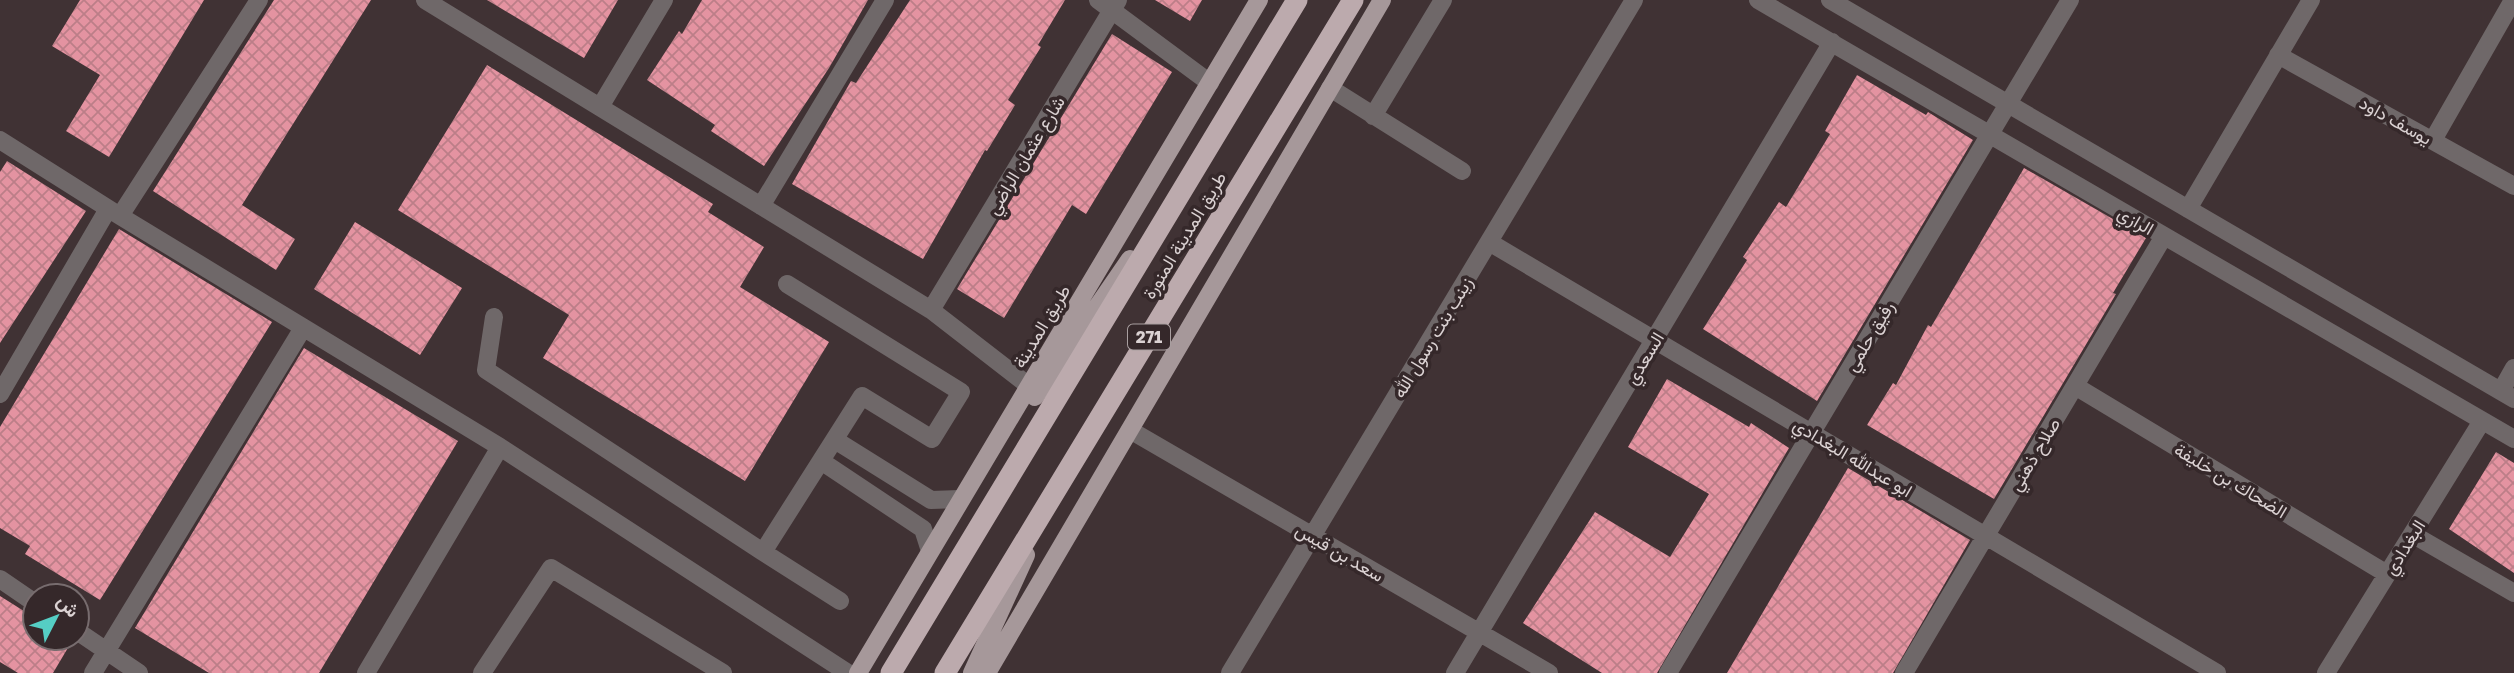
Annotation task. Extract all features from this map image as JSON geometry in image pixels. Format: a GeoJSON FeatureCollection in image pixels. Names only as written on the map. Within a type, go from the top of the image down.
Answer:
{"type":"FeatureCollection","features":[{"type":"Feature","properties":{"kind":"highway","name":"طريق المدينة المنورة"},"geometry":{"type":"LineString","coordinates":[[891,673],[1297,0]]}},
{"type":"Feature","properties":{"kind":"highway","name":"طريق المدينة المنورة"},"geometry":{"type":"LineString","coordinates":[[945,673],[1353,0]]}},
{"type":"Feature","properties":{"kind":"main road","name":"طريق المدينة"},"geometry":{"type":"LineString","coordinates":[[858,673],[1259,0]]}},
{"type":"Feature","properties":{"kind":"main road"},"geometry":{"type":"LineString","coordinates":[[988,673],[1382,0]]}},
{"type":"Feature","properties":{"kind":"main road"},"geometry":{"type":"LineString","coordinates":[[932,547],[1206,149]]}},
{"type":"Feature","properties":{"kind":"main road"},"geometry":{"type":"LineString","coordinates":[[972,673],[1053,495]]}},
{"type":"Feature","properties":{"kind":"street"},"geometry":{"type":"LineString","coordinates":[[0,394],[114,212],[259,0]]}},
{"type":"Feature","properties":{"kind":"street"},"geometry":{"type":"LineString","coordinates":[[425,0],[931,310],[1029,386]]}},
{"type":"Feature","properties":{"kind":"street"},"geometry":{"type":"LineString","coordinates":[[600,107],[664,0]]}},
{"type":"Feature","properties":{"kind":"street"},"geometry":{"type":"LineString","coordinates":[[761,206],[885,0]]}},
{"type":"Feature","properties":{"kind":"street"},"geometry":{"type":"LineString","coordinates":[[1373,116],[1443,0]]}},
{"type":"Feature","properties":{"kind":"street","name":"زينب بنت رسول الله"},"geometry":{"type":"LineString","coordinates":[[1230,673],[1634,0]]}},
{"type":"Feature","properties":{"kind":"street","name":"الرازي"},"geometry":{"type":"LineString","coordinates":[[1758,0],[2514,439]]}},
{"type":"Feature","properties":{"kind":"street","name":"الرازي"},"geometry":{"type":"LineString","coordinates":[[1830,0],[1854,6],[2008,104],[2507,395]]}},
{"type":"Feature","properties":{"kind":"street","name":"رفيق حلمي"},"geometry":{"type":"LineString","coordinates":[[1668,673],[2070,0]]}},
{"type":"Feature","properties":{"kind":"street"},"geometry":{"type":"LineString","coordinates":[[2188,209],[2311,0]]}},
{"type":"Feature","properties":{"kind":"street"},"geometry":{"type":"LineString","coordinates":[[2433,141],[2514,0]]}},
{"type":"Feature","properties":{"kind":"street"},"geometry":{"type":"LineString","coordinates":[[1110,3],[1210,83]]}},
{"type":"Feature","properties":{"kind":"street","name":"شارع عثمان الراضي"},"geometry":{"type":"LineString","coordinates":[[931,310],[1110,3]]}},
{"type":"Feature","properties":{"kind":"street","name":"السعدي"},"geometry":{"type":"LineString","coordinates":[[1455,673],[1832,42]]}},
{"type":"Feature","properties":{"kind":"street","name":"يوسف داود"},"geometry":{"type":"LineString","coordinates":[[2278,55],[2514,186]]}},
{"type":"Feature","properties":{"kind":"street"},"geometry":{"type":"LineString","coordinates":[[1330,88],[1462,171]]}},
{"type":"Feature","properties":{"kind":"street"},"geometry":{"type":"LineString","coordinates":[[0,140],[303,328],[500,446],[848,673]]}},
{"type":"Feature","properties":{"kind":"street","name":"صلاح ذهني"},"geometry":{"type":"LineString","coordinates":[[1904,673],[2164,236]]}},
{"type":"Feature","properties":{"kind":"street","name":"ابو عبدالله البغدادي"},"geometry":{"type":"LineString","coordinates":[[1489,242],[2217,673]]}},
{"type":"Feature","properties":{"kind":"street"},"geometry":{"type":"LineString","coordinates":[[763,552],[862,396],[932,439],[961,392],[787,284]]}},
{"type":"Feature","properties":{"kind":"street"},"geometry":{"type":"LineString","coordinates":[[494,317],[486,370],[840,601]]}},
{"type":"Feature","properties":{"kind":"street"},"geometry":{"type":"LineString","coordinates":[[93,673],[303,328]]}},
{"type":"Feature","properties":{"kind":"street"},"geometry":{"type":"LineString","coordinates":[[2507,395],[2514,368]]}},
{"type":"Feature","properties":{"kind":"street","name":"الضحاك بن خليفة"},"geometry":{"type":"LineString","coordinates":[[2075,386],[2387,574]]}},
{"type":"Feature","properties":{"kind":"street","name":"البغدادي"},"geometry":{"type":"LineString","coordinates":[[2326,673],[2482,421]]}},
{"type":"Feature","properties":{"kind":"street","name":"سعد بن قيس"},"geometry":{"type":"LineString","coordinates":[[1130,430],[1549,673]]}},
{"type":"Feature","properties":{"kind":"street"},"geometry":{"type":"LineString","coordinates":[[835,440],[931,500],[960,499]]}},
{"type":"Feature","properties":{"kind":"street"},"geometry":{"type":"LineString","coordinates":[[366,673],[500,446]]}},
{"type":"Feature","properties":{"kind":"street"},"geometry":{"type":"LineString","coordinates":[[821,461],[923,529],[932,547]]}},
{"type":"Feature","properties":{"kind":"street"},"geometry":{"type":"LineString","coordinates":[[2412,534],[2514,593]]}},
{"type":"Feature","properties":{"kind":"street"},"geometry":{"type":"LineString","coordinates":[[482,673],[551,568],[723,673]]}},
{"type":"Feature","properties":{"kind":"street"},"geometry":{"type":"LineString","coordinates":[[0,579],[21,593]]}},
{"type":"Feature","properties":{"kind":"street"},"geometry":{"type":"LineString","coordinates":[[91,641],[139,673]]}},
{"type":"Feature","properties":{"kind":"building"},"geometry":{"type":"Polygon","coordinates":[[[80,0],[204,0],[109,157],[66,131],[100,75],[52,46],[80,0]]]}},
{"type":"Feature","properties":{"kind":"building"},"geometry":{"type":"Polygon","coordinates":[[[274,0],[371,0],[242,205],[295,239],[276,270],[153,191],[274,0]]]}},
{"type":"Feature","properties":{"kind":"building"},"geometry":{"type":"Polygon","coordinates":[[[487,0],[618,0],[584,58],[487,0]]]}},
{"type":"Feature","properties":{"kind":"building"},"geometry":{"type":"Polygon","coordinates":[[[702,0],[868,0],[829,68],[764,166],[711,131],[715,125],[647,80],[679,31],[682,34],[702,0]]]}},
{"type":"Feature","properties":{"kind":"building"},"geometry":{"type":"Polygon","coordinates":[[[910,0],[1065,0],[1038,45],[1041,47],[1008,100],[1015,105],[987,151],[985,150],[923,259],[792,184],[851,81],[856,83],[910,0]]]}},
{"type":"Feature","properties":{"kind":"building"},"geometry":{"type":"Polygon","coordinates":[[[1155,0],[1202,0],[1190,21],[1155,0]]]}},
{"type":"Feature","properties":{"kind":"building"},"geometry":{"type":"Polygon","coordinates":[[[1112,34],[1172,72],[1086,214],[1072,205],[1004,318],[957,289],[1112,34]]]}},
{"type":"Feature","properties":{"kind":"building"},"geometry":{"type":"Polygon","coordinates":[[[487,65],[713,204],[708,212],[764,247],[740,287],[829,342],[745,481],[543,358],[569,315],[398,210],[487,65]]]}},
{"type":"Feature","properties":{"kind":"building"},"geometry":{"type":"Polygon","coordinates":[[[1857,75],[1926,115],[1928,112],[1973,140],[1817,401],[1703,329],[1747,260],[1743,257],[1779,202],[1786,207],[1830,134],[1825,131],[1857,75]]]}},
{"type":"Feature","properties":{"kind":"building"},"geometry":{"type":"Polygon","coordinates":[[[7,161],[86,211],[0,343],[0,172],[7,161]]]}},
{"type":"Feature","properties":{"kind":"building"},"geometry":{"type":"Polygon","coordinates":[[[2024,168],[2146,238],[2113,293],[2116,294],[1994,499],[1867,425],[1893,383],[1896,385],[1928,325],[1931,327],[2024,168]]]}},
{"type":"Feature","properties":{"kind":"building"},"geometry":{"type":"Polygon","coordinates":[[[355,222],[462,288],[420,355],[314,289],[355,222]]]}},
{"type":"Feature","properties":{"kind":"building"},"geometry":{"type":"Polygon","coordinates":[[[119,229],[272,322],[100,600],[91,594],[91,582],[71,582],[25,554],[30,546],[0,528],[0,427],[119,229]]]}},
{"type":"Feature","properties":{"kind":"building"},"geometry":{"type":"Polygon","coordinates":[[[304,348],[458,441],[319,673],[209,673],[135,628],[304,348]]]}},
{"type":"Feature","properties":{"kind":"building"},"geometry":{"type":"Polygon","coordinates":[[[1667,379],[1749,427],[1751,423],[1789,448],[1657,673],[1602,673],[1523,623],[1595,512],[1670,557],[1709,494],[1628,447],[1667,379]]]}},
{"type":"Feature","properties":{"kind":"building"},"geometry":{"type":"Polygon","coordinates":[[[2496,452],[2514,463],[2514,573],[2449,529],[2496,452]]]}},
{"type":"Feature","properties":{"kind":"building"},"geometry":{"type":"Polygon","coordinates":[[[1848,468],[1970,540],[1893,673],[1727,673],[1848,468]]]}},
{"type":"Feature","properties":{"kind":"building"},"geometry":{"type":"Polygon","coordinates":[[[0,596],[21,609],[21,652],[65,652],[53,673],[18,673],[0,662],[0,596]]]}}]}
